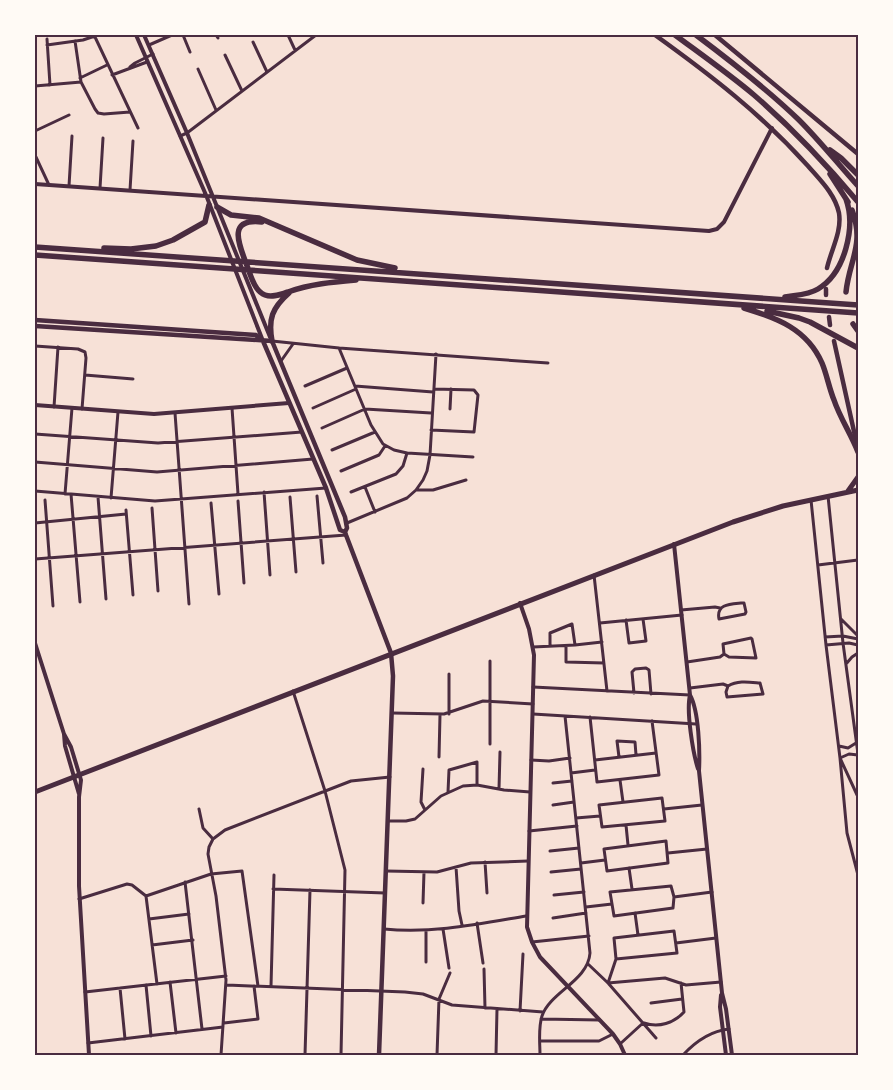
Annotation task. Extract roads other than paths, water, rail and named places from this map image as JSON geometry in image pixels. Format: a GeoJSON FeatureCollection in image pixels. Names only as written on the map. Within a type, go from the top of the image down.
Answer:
{"type":"FeatureCollection","features":[{"type":"Feature","properties":{"kind":"highway"},"geometry":{"type":"LineString","coordinates":[[675,35],[755,96],[794,132],[858,202]]}},
{"type":"Feature","properties":{"kind":"highway"},"geometry":{"type":"LineString","coordinates":[[696,35],[764,88],[820,143],[858,186]]}},
{"type":"Feature","properties":{"kind":"highway"},"geometry":{"type":"LineString","coordinates":[[820,143],[858,170]]}},
{"type":"Feature","properties":{"kind":"highway"},"geometry":{"type":"LineString","coordinates":[[828,149],[858,180]]}},
{"type":"Feature","properties":{"kind":"highway"},"geometry":{"type":"LineString","coordinates":[[841,158],[858,175]]}},
{"type":"Feature","properties":{"kind":"highway"},"geometry":{"type":"LineString","coordinates":[[823,164],[846,199],[855,218],[856,254],[846,292]]}},
{"type":"Feature","properties":{"kind":"highway"},"geometry":{"type":"LineString","coordinates":[[773,298],[812,292],[824,286],[833,276],[839,265],[849,233],[850,219],[846,199]]}},
{"type":"Feature","properties":{"kind":"highway"},"geometry":{"type":"LineString","coordinates":[[70,249],[131,249],[162,244],[205,222],[209,204]]}},
{"type":"Feature","properties":{"kind":"highway"},"geometry":{"type":"LineString","coordinates":[[217,207],[226,214],[252,216],[357,260],[373,265],[428,274]]}},
{"type":"Feature","properties":{"kind":"highway"},"geometry":{"type":"LineString","coordinates":[[267,222],[246,222],[240,228],[237,238],[260,292],[268,296],[276,296],[316,284],[374,279]]}},
{"type":"Feature","properties":{"kind":"highway"},"geometry":{"type":"LineString","coordinates":[[35,246],[858,305]]}},
{"type":"Feature","properties":{"kind":"highway"},"geometry":{"type":"LineString","coordinates":[[35,255],[858,313]]}},
{"type":"Feature","properties":{"kind":"highway"},"geometry":{"type":"LineString","coordinates":[[272,341],[270,330],[272,316],[279,303],[293,290]]}},
{"type":"Feature","properties":{"kind":"highway"},"geometry":{"type":"LineString","coordinates":[[733,304],[804,320],[858,348]]}},
{"type":"Feature","properties":{"kind":"highway"},"geometry":{"type":"LineString","coordinates":[[733,304],[782,320],[809,341],[823,364],[834,402],[858,450]]}},
{"type":"Feature","properties":{"kind":"highway"},"geometry":{"type":"LineString","coordinates":[[853,324],[858,331]]}},
{"type":"Feature","properties":{"kind":"main road"},"geometry":{"type":"LineString","coordinates":[[656,35],[724,86],[772,128],[823,184],[836,202],[839,214],[839,228],[827,268]]}},
{"type":"Feature","properties":{"kind":"main road"},"geometry":{"type":"LineString","coordinates":[[715,35],[858,154]]}},
{"type":"Feature","properties":{"kind":"main road"},"geometry":{"type":"LineString","coordinates":[[826,289],[826,295]]}},
{"type":"Feature","properties":{"kind":"main road"},"geometry":{"type":"LineString","coordinates":[[829,317],[830,325]]}},
{"type":"Feature","properties":{"kind":"main road"},"geometry":{"type":"LineString","coordinates":[[35,320],[256,335],[263,341],[326,488],[340,530],[345,533],[391,653],[394,676],[379,1055]]}},
{"type":"Feature","properties":{"kind":"main road"},"geometry":{"type":"LineString","coordinates":[[35,326],[272,341],[347,523],[345,533]]}},
{"type":"Feature","properties":{"kind":"main road"},"geometry":{"type":"LineString","coordinates":[[834,341],[858,450]]}},
{"type":"Feature","properties":{"kind":"main road"},"geometry":{"type":"LineString","coordinates":[[848,492],[858,477]]}},
{"type":"Feature","properties":{"kind":"main road"},"geometry":{"type":"LineString","coordinates":[[35,791],[594,574],[750,516],[858,490]]}},
{"type":"Feature","properties":{"kind":"street"},"geometry":{"type":"LineString","coordinates":[[136,35],[206,196],[263,341]]}},
{"type":"Feature","properties":{"kind":"street"},"geometry":{"type":"LineString","coordinates":[[144,35],[187,133],[272,341],[339,348],[548,363]]}},
{"type":"Feature","properties":{"kind":"street"},"geometry":{"type":"LineString","coordinates":[[149,46],[172,35]]}},
{"type":"Feature","properties":{"kind":"street"},"geometry":{"type":"LineString","coordinates":[[183,35],[190,52]]}},
{"type":"Feature","properties":{"kind":"street"},"geometry":{"type":"LineString","coordinates":[[288,35],[295,50]]}},
{"type":"Feature","properties":{"kind":"street"},"geometry":{"type":"LineString","coordinates":[[180,136],[187,133],[316,35]]}},
{"type":"Feature","properties":{"kind":"street"},"geometry":{"type":"LineString","coordinates":[[47,45],[96,36],[107,65],[138,128]]}},
{"type":"Feature","properties":{"kind":"street"},"geometry":{"type":"LineString","coordinates":[[46,39],[50,85]]}},
{"type":"Feature","properties":{"kind":"street"},"geometry":{"type":"LineString","coordinates":[[75,41],[81,80],[98,113],[130,112]]}},
{"type":"Feature","properties":{"kind":"street"},"geometry":{"type":"LineString","coordinates":[[253,42],[267,72]]}},
{"type":"Feature","properties":{"kind":"street"},"geometry":{"type":"LineString","coordinates":[[112,74],[146,60],[152,54]]}},
{"type":"Feature","properties":{"kind":"street"},"geometry":{"type":"LineString","coordinates":[[225,55],[242,91]]}},
{"type":"Feature","properties":{"kind":"street"},"geometry":{"type":"LineString","coordinates":[[35,86],[81,80],[107,65]]}},
{"type":"Feature","properties":{"kind":"street"},"geometry":{"type":"LineString","coordinates":[[198,69],[216,110]]}},
{"type":"Feature","properties":{"kind":"street"},"geometry":{"type":"LineString","coordinates":[[35,131],[69,115]]}},
{"type":"Feature","properties":{"kind":"street"},"geometry":{"type":"LineString","coordinates":[[35,184],[709,231],[717,229],[724,222],[772,128]]}},
{"type":"Feature","properties":{"kind":"street"},"geometry":{"type":"LineString","coordinates":[[69,186],[72,136]]}},
{"type":"Feature","properties":{"kind":"street"},"geometry":{"type":"LineString","coordinates":[[100,188],[102,138]]}},
{"type":"Feature","properties":{"kind":"street"},"geometry":{"type":"LineString","coordinates":[[130,190],[133,141]]}},
{"type":"Feature","properties":{"kind":"street"},"geometry":{"type":"LineString","coordinates":[[35,156],[49,184]]}},
{"type":"Feature","properties":{"kind":"street"},"geometry":{"type":"LineString","coordinates":[[281,362],[294,344]]}},
{"type":"Feature","properties":{"kind":"street"},"geometry":{"type":"LineString","coordinates":[[35,346],[78,349],[85,352],[82,409]]}},
{"type":"Feature","properties":{"kind":"street"},"geometry":{"type":"LineString","coordinates":[[54,407],[58,347]]}},
{"type":"Feature","properties":{"kind":"street"},"geometry":{"type":"LineString","coordinates":[[339,348],[375,432],[385,446],[407,453],[473,457]]}},
{"type":"Feature","properties":{"kind":"street"},"geometry":{"type":"LineString","coordinates":[[347,523],[407,498],[416,490],[425,476],[430,454],[436,354]]}},
{"type":"Feature","properties":{"kind":"street"},"geometry":{"type":"LineString","coordinates":[[304,386],[347,368]]}},
{"type":"Feature","properties":{"kind":"street"},"geometry":{"type":"LineString","coordinates":[[85,375],[132,379]]}},
{"type":"Feature","properties":{"kind":"street"},"geometry":{"type":"LineString","coordinates":[[313,408],[355,387],[474,390],[477,393],[474,432],[431,430]]}},
{"type":"Feature","properties":{"kind":"street"},"geometry":{"type":"LineString","coordinates":[[450,409],[451,389]]}},
{"type":"Feature","properties":{"kind":"street"},"geometry":{"type":"LineString","coordinates":[[35,405],[154,414],[289,403]]}},
{"type":"Feature","properties":{"kind":"street"},"geometry":{"type":"LineString","coordinates":[[65,494],[72,408]]}},
{"type":"Feature","properties":{"kind":"street"},"geometry":{"type":"LineString","coordinates":[[232,408],[238,494]]}},
{"type":"Feature","properties":{"kind":"street"},"geometry":{"type":"LineString","coordinates":[[322,428],[365,410],[432,413]]}},
{"type":"Feature","properties":{"kind":"street"},"geometry":{"type":"LineString","coordinates":[[111,498],[118,412]]}},
{"type":"Feature","properties":{"kind":"street"},"geometry":{"type":"LineString","coordinates":[[175,413],[189,604]]}},
{"type":"Feature","properties":{"kind":"street"},"geometry":{"type":"LineString","coordinates":[[35,434],[158,443],[302,432]]}},
{"type":"Feature","properties":{"kind":"street"},"geometry":{"type":"LineString","coordinates":[[332,450],[375,432]]}},
{"type":"Feature","properties":{"kind":"street"},"geometry":{"type":"LineString","coordinates":[[341,471],[379,455],[385,446]]}},
{"type":"Feature","properties":{"kind":"street"},"geometry":{"type":"LineString","coordinates":[[351,492],[396,474],[403,466],[407,453]]}},
{"type":"Feature","properties":{"kind":"street"},"geometry":{"type":"LineString","coordinates":[[35,462],[151,471],[313,459]]}},
{"type":"Feature","properties":{"kind":"street"},"geometry":{"type":"LineString","coordinates":[[416,490],[433,490],[466,480]]}},
{"type":"Feature","properties":{"kind":"street"},"geometry":{"type":"LineString","coordinates":[[364,487],[375,512]]}},
{"type":"Feature","properties":{"kind":"street"},"geometry":{"type":"LineString","coordinates":[[35,492],[155,501],[326,488]]}},
{"type":"Feature","properties":{"kind":"street"},"geometry":{"type":"LineString","coordinates":[[264,492],[270,575]]}},
{"type":"Feature","properties":{"kind":"street"},"geometry":{"type":"LineString","coordinates":[[71,494],[80,602]]}},
{"type":"Feature","properties":{"kind":"street"},"geometry":{"type":"LineString","coordinates":[[317,496],[323,563]]}},
{"type":"Feature","properties":{"kind":"street"},"geometry":{"type":"LineString","coordinates":[[828,496],[843,643],[858,754],[849,754],[840,758]]}},
{"type":"Feature","properties":{"kind":"street"},"geometry":{"type":"LineString","coordinates":[[98,497],[106,599]]}},
{"type":"Feature","properties":{"kind":"street"},"geometry":{"type":"LineString","coordinates":[[290,497],[296,572]]}},
{"type":"Feature","properties":{"kind":"street"},"geometry":{"type":"LineString","coordinates":[[45,500],[53,606]]}},
{"type":"Feature","properties":{"kind":"street"},"geometry":{"type":"LineString","coordinates":[[811,500],[847,833],[858,875]]}},
{"type":"Feature","properties":{"kind":"street"},"geometry":{"type":"LineString","coordinates":[[238,501],[244,583]]}},
{"type":"Feature","properties":{"kind":"street"},"geometry":{"type":"LineString","coordinates":[[212,503],[219,594]]}},
{"type":"Feature","properties":{"kind":"street"},"geometry":{"type":"LineString","coordinates":[[152,508],[158,592]]}},
{"type":"Feature","properties":{"kind":"street"},"geometry":{"type":"LineString","coordinates":[[35,523],[99,517],[126,512],[133,595]]}},
{"type":"Feature","properties":{"kind":"street"},"geometry":{"type":"LineString","coordinates":[[35,559],[321,537],[345,533]]}},
{"type":"Feature","properties":{"kind":"street"},"geometry":{"type":"LineString","coordinates":[[674,544],[690,688],[688,704],[690,723],[699,771]]}},
{"type":"Feature","properties":{"kind":"street"},"geometry":{"type":"LineString","coordinates":[[818,565],[858,560]]}},
{"type":"Feature","properties":{"kind":"street"},"geometry":{"type":"LineString","coordinates":[[594,574],[607,691]]}},
{"type":"Feature","properties":{"kind":"street"},"geometry":{"type":"LineString","coordinates":[[520,603],[533,647],[527,927],[532,942],[543,960],[613,1034],[625,1055]]}},
{"type":"Feature","properties":{"kind":"street"},"geometry":{"type":"LineString","coordinates":[[600,623],[643,619],[715,607],[720,608],[725,605],[741,603],[744,603],[746,612],[745,614],[721,620],[718,614],[720,608]]}},
{"type":"Feature","properties":{"kind":"street"},"geometry":{"type":"LineString","coordinates":[[841,618],[858,637]]}},
{"type":"Feature","properties":{"kind":"street"},"geometry":{"type":"LineString","coordinates":[[626,620],[630,643],[646,642],[643,619]]}},
{"type":"Feature","properties":{"kind":"street"},"geometry":{"type":"LineString","coordinates":[[550,646],[550,633],[572,624],[576,645]]}},
{"type":"Feature","properties":{"kind":"street"},"geometry":{"type":"LineString","coordinates":[[825,637],[858,637]]}},
{"type":"Feature","properties":{"kind":"street"},"geometry":{"type":"LineString","coordinates":[[751,638],[756,658],[729,657],[724,654],[723,644],[751,638]]}},
{"type":"Feature","properties":{"kind":"street"},"geometry":{"type":"LineString","coordinates":[[533,647],[602,642]]}},
{"type":"Feature","properties":{"kind":"street"},"geometry":{"type":"LineString","coordinates":[[35,643],[64,734],[71,747],[80,774],[79,899],[89,1055]]}},
{"type":"Feature","properties":{"kind":"street"},"geometry":{"type":"LineString","coordinates":[[826,645],[843,643],[858,645]]}},
{"type":"Feature","properties":{"kind":"street"},"geometry":{"type":"LineString","coordinates":[[566,646],[566,662],[604,664]]}},
{"type":"Feature","properties":{"kind":"street"},"geometry":{"type":"LineString","coordinates":[[846,665],[858,653]]}},
{"type":"Feature","properties":{"kind":"street"},"geometry":{"type":"LineString","coordinates":[[687,662],[720,658],[724,654]]}},
{"type":"Feature","properties":{"kind":"street"},"geometry":{"type":"LineString","coordinates":[[490,661],[490,744]]}},
{"type":"Feature","properties":{"kind":"street"},"geometry":{"type":"LineString","coordinates":[[634,693],[632,672],[635,669],[646,668],[649,670],[652,694]]}},
{"type":"Feature","properties":{"kind":"street"},"geometry":{"type":"LineString","coordinates":[[449,674],[449,714]]}},
{"type":"Feature","properties":{"kind":"street"},"geometry":{"type":"LineString","coordinates":[[690,688],[723,684],[728,686],[743,681],[760,683],[763,694],[728,697],[726,692],[728,686]]}},
{"type":"Feature","properties":{"kind":"street"},"geometry":{"type":"LineString","coordinates":[[533,687],[690,695]]}},
{"type":"Feature","properties":{"kind":"street"},"geometry":{"type":"LineString","coordinates":[[293,691],[325,791],[344,863],[346,892],[341,1055]]}},
{"type":"Feature","properties":{"kind":"street"},"geometry":{"type":"LineString","coordinates":[[690,695],[694,705],[716,938],[722,993],[732,1055]]}},
{"type":"Feature","properties":{"kind":"street"},"geometry":{"type":"LineString","coordinates":[[392,713],[449,714],[476,703],[490,701],[533,704]]}},
{"type":"Feature","properties":{"kind":"street"},"geometry":{"type":"LineString","coordinates":[[533,714],[696,724]]}},
{"type":"Feature","properties":{"kind":"street"},"geometry":{"type":"LineString","coordinates":[[439,756],[440,715]]}},
{"type":"Feature","properties":{"kind":"street"},"geometry":{"type":"LineString","coordinates":[[540,1055],[541,1019],[544,1012],[588,964],[590,953],[565,716]]}},
{"type":"Feature","properties":{"kind":"street"},"geometry":{"type":"LineString","coordinates":[[590,717],[597,782],[659,775],[652,721]]}},
{"type":"Feature","properties":{"kind":"street"},"geometry":{"type":"LineString","coordinates":[[64,734],[65,746],[79,797]]}},
{"type":"Feature","properties":{"kind":"street"},"geometry":{"type":"LineString","coordinates":[[619,757],[617,741],[634,742],[636,755]]}},
{"type":"Feature","properties":{"kind":"street"},"geometry":{"type":"LineString","coordinates":[[839,746],[848,748],[856,743]]}},
{"type":"Feature","properties":{"kind":"street"},"geometry":{"type":"LineString","coordinates":[[499,789],[500,752]]}},
{"type":"Feature","properties":{"kind":"street"},"geometry":{"type":"LineString","coordinates":[[594,760],[656,752]]}},
{"type":"Feature","properties":{"kind":"street"},"geometry":{"type":"LineString","coordinates":[[531,760],[550,761],[570,758]]}},
{"type":"Feature","properties":{"kind":"street"},"geometry":{"type":"LineString","coordinates":[[840,758],[858,797]]}},
{"type":"Feature","properties":{"kind":"street"},"geometry":{"type":"LineString","coordinates":[[448,792],[449,770],[477,762],[477,785]]}},
{"type":"Feature","properties":{"kind":"street"},"geometry":{"type":"LineString","coordinates":[[423,769],[421,802],[425,810]]}},
{"type":"Feature","properties":{"kind":"street"},"geometry":{"type":"LineString","coordinates":[[571,773],[596,770]]}},
{"type":"Feature","properties":{"kind":"street"},"geometry":{"type":"LineString","coordinates":[[221,1055],[227,985],[216,896],[208,854],[213,839],[230,828],[356,780],[390,777]]}},
{"type":"Feature","properties":{"kind":"street"},"geometry":{"type":"LineString","coordinates":[[620,780],[623,802]]}},
{"type":"Feature","properties":{"kind":"street"},"geometry":{"type":"LineString","coordinates":[[553,783],[572,781]]}},
{"type":"Feature","properties":{"kind":"street"},"geometry":{"type":"LineString","coordinates":[[388,821],[411,820],[419,816],[437,799],[463,786],[477,785],[530,792]]}},
{"type":"Feature","properties":{"kind":"street"},"geometry":{"type":"LineString","coordinates":[[662,798],[664,809],[665,821],[602,827],[599,805],[662,798]]}},
{"type":"Feature","properties":{"kind":"street"},"geometry":{"type":"LineString","coordinates":[[554,805],[574,802]]}},
{"type":"Feature","properties":{"kind":"street"},"geometry":{"type":"LineString","coordinates":[[664,809],[702,805]]}},
{"type":"Feature","properties":{"kind":"street"},"geometry":{"type":"LineString","coordinates":[[199,810],[203,828],[213,839]]}},
{"type":"Feature","properties":{"kind":"street"},"geometry":{"type":"LineString","coordinates":[[576,818],[600,816]]}},
{"type":"Feature","properties":{"kind":"street"},"geometry":{"type":"LineString","coordinates":[[626,825],[628,845]]}},
{"type":"Feature","properties":{"kind":"street"},"geometry":{"type":"LineString","coordinates":[[529,831],[577,826]]}},
{"type":"Feature","properties":{"kind":"street"},"geometry":{"type":"LineString","coordinates":[[666,841],[668,853],[668,863],[607,871],[604,849],[666,841]]}},
{"type":"Feature","properties":{"kind":"street"},"geometry":{"type":"LineString","coordinates":[[550,852],[579,848]]}},
{"type":"Feature","properties":{"kind":"street"},"geometry":{"type":"LineString","coordinates":[[668,853],[707,849]]}},
{"type":"Feature","properties":{"kind":"street"},"geometry":{"type":"LineString","coordinates":[[581,863],[605,860]]}},
{"type":"Feature","properties":{"kind":"street"},"geometry":{"type":"LineString","coordinates":[[386,871],[442,872],[456,867],[485,862],[528,861]]}},
{"type":"Feature","properties":{"kind":"street"},"geometry":{"type":"LineString","coordinates":[[485,862],[487,893]]}},
{"type":"Feature","properties":{"kind":"street"},"geometry":{"type":"LineString","coordinates":[[456,867],[459,911],[462,925]]}},
{"type":"Feature","properties":{"kind":"street"},"geometry":{"type":"LineString","coordinates":[[630,868],[632,890]]}},
{"type":"Feature","properties":{"kind":"street"},"geometry":{"type":"LineString","coordinates":[[552,872],[582,869]]}},
{"type":"Feature","properties":{"kind":"street"},"geometry":{"type":"LineString","coordinates":[[88,1043],[176,1033],[258,1019],[256,986],[242,870],[211,874],[146,896]]}},
{"type":"Feature","properties":{"kind":"street"},"geometry":{"type":"LineString","coordinates":[[423,903],[424,872]]}},
{"type":"Feature","properties":{"kind":"street"},"geometry":{"type":"LineString","coordinates":[[271,986],[274,875]]}},
{"type":"Feature","properties":{"kind":"street"},"geometry":{"type":"LineString","coordinates":[[186,882],[202,1029]]}},
{"type":"Feature","properties":{"kind":"street"},"geometry":{"type":"LineString","coordinates":[[79,899],[127,884],[132,885],[146,896],[157,984]]}},
{"type":"Feature","properties":{"kind":"street"},"geometry":{"type":"LineString","coordinates":[[671,886],[674,897],[673,908],[614,916],[610,892],[671,886]]}},
{"type":"Feature","properties":{"kind":"street"},"geometry":{"type":"LineString","coordinates":[[274,889],[385,893]]}},
{"type":"Feature","properties":{"kind":"street"},"geometry":{"type":"LineString","coordinates":[[305,1055],[310,890]]}},
{"type":"Feature","properties":{"kind":"street"},"geometry":{"type":"LineString","coordinates":[[554,895],[584,892]]}},
{"type":"Feature","properties":{"kind":"street"},"geometry":{"type":"LineString","coordinates":[[674,897],[712,892]]}},
{"type":"Feature","properties":{"kind":"street"},"geometry":{"type":"LineString","coordinates":[[586,907],[612,904]]}},
{"type":"Feature","properties":{"kind":"street"},"geometry":{"type":"LineString","coordinates":[[635,913],[638,935]]}},
{"type":"Feature","properties":{"kind":"street"},"geometry":{"type":"LineString","coordinates":[[149,919],[189,914]]}},
{"type":"Feature","properties":{"kind":"street"},"geometry":{"type":"LineString","coordinates":[[553,918],[586,914]]}},
{"type":"Feature","properties":{"kind":"street"},"geometry":{"type":"LineString","coordinates":[[384,929],[426,930],[526,916]]}},
{"type":"Feature","properties":{"kind":"street"},"geometry":{"type":"LineString","coordinates":[[477,923],[483,963]]}},
{"type":"Feature","properties":{"kind":"street"},"geometry":{"type":"LineString","coordinates":[[443,928],[449,968]]}},
{"type":"Feature","properties":{"kind":"street"},"geometry":{"type":"LineString","coordinates":[[426,930],[426,962]]}},
{"type":"Feature","properties":{"kind":"street"},"geometry":{"type":"LineString","coordinates":[[608,983],[616,959],[614,938],[674,931],[678,953],[616,959]]}},
{"type":"Feature","properties":{"kind":"street"},"geometry":{"type":"LineString","coordinates":[[532,942],[589,936]]}},
{"type":"Feature","properties":{"kind":"street"},"geometry":{"type":"LineString","coordinates":[[676,943],[716,938]]}},
{"type":"Feature","properties":{"kind":"street"},"geometry":{"type":"LineString","coordinates":[[152,945],[193,940]]}},
{"type":"Feature","properties":{"kind":"street"},"geometry":{"type":"LineString","coordinates":[[520,1011],[522,954]]}},
{"type":"Feature","properties":{"kind":"street"},"geometry":{"type":"LineString","coordinates":[[588,964],[608,983],[656,1038]]}},
{"type":"Feature","properties":{"kind":"street"},"geometry":{"type":"LineString","coordinates":[[484,969],[485,1008]]}},
{"type":"Feature","properties":{"kind":"street"},"geometry":{"type":"LineString","coordinates":[[437,1055],[439,1000],[450,973]]}},
{"type":"Feature","properties":{"kind":"street"},"geometry":{"type":"LineString","coordinates":[[85,992],[226,976]]}},
{"type":"Feature","properties":{"kind":"street"},"geometry":{"type":"LineString","coordinates":[[608,983],[662,978],[668,978],[689,985],[721,982]]}},
{"type":"Feature","properties":{"kind":"street"},"geometry":{"type":"LineString","coordinates":[[170,982],[176,1033]]}},
{"type":"Feature","properties":{"kind":"street"},"geometry":{"type":"LineString","coordinates":[[643,1023],[650,1025],[672,1022],[684,1012],[681,983]]}},
{"type":"Feature","properties":{"kind":"street"},"geometry":{"type":"LineString","coordinates":[[146,985],[151,1036]]}},
{"type":"Feature","properties":{"kind":"street"},"geometry":{"type":"LineString","coordinates":[[227,985],[417,993],[452,1005],[544,1012]]}},
{"type":"Feature","properties":{"kind":"street"},"geometry":{"type":"LineString","coordinates":[[120,988],[125,1039]]}},
{"type":"Feature","properties":{"kind":"street"},"geometry":{"type":"LineString","coordinates":[[722,993],[720,1007],[726,1055]]}},
{"type":"Feature","properties":{"kind":"street"},"geometry":{"type":"LineString","coordinates":[[651,1003],[682,999]]}},
{"type":"Feature","properties":{"kind":"street"},"geometry":{"type":"LineString","coordinates":[[496,1055],[497,1009]]}},
{"type":"Feature","properties":{"kind":"street"},"geometry":{"type":"LineString","coordinates":[[541,1019],[600,1020]]}},
{"type":"Feature","properties":{"kind":"street"},"geometry":{"type":"LineString","coordinates":[[620,1044],[643,1023]]}},
{"type":"Feature","properties":{"kind":"street"},"geometry":{"type":"LineString","coordinates":[[683,1055],[706,1036],[723,1029],[729,1029]]}},
{"type":"Feature","properties":{"kind":"street"},"geometry":{"type":"LineString","coordinates":[[540,1040],[599,1042],[613,1034]]}}]}
